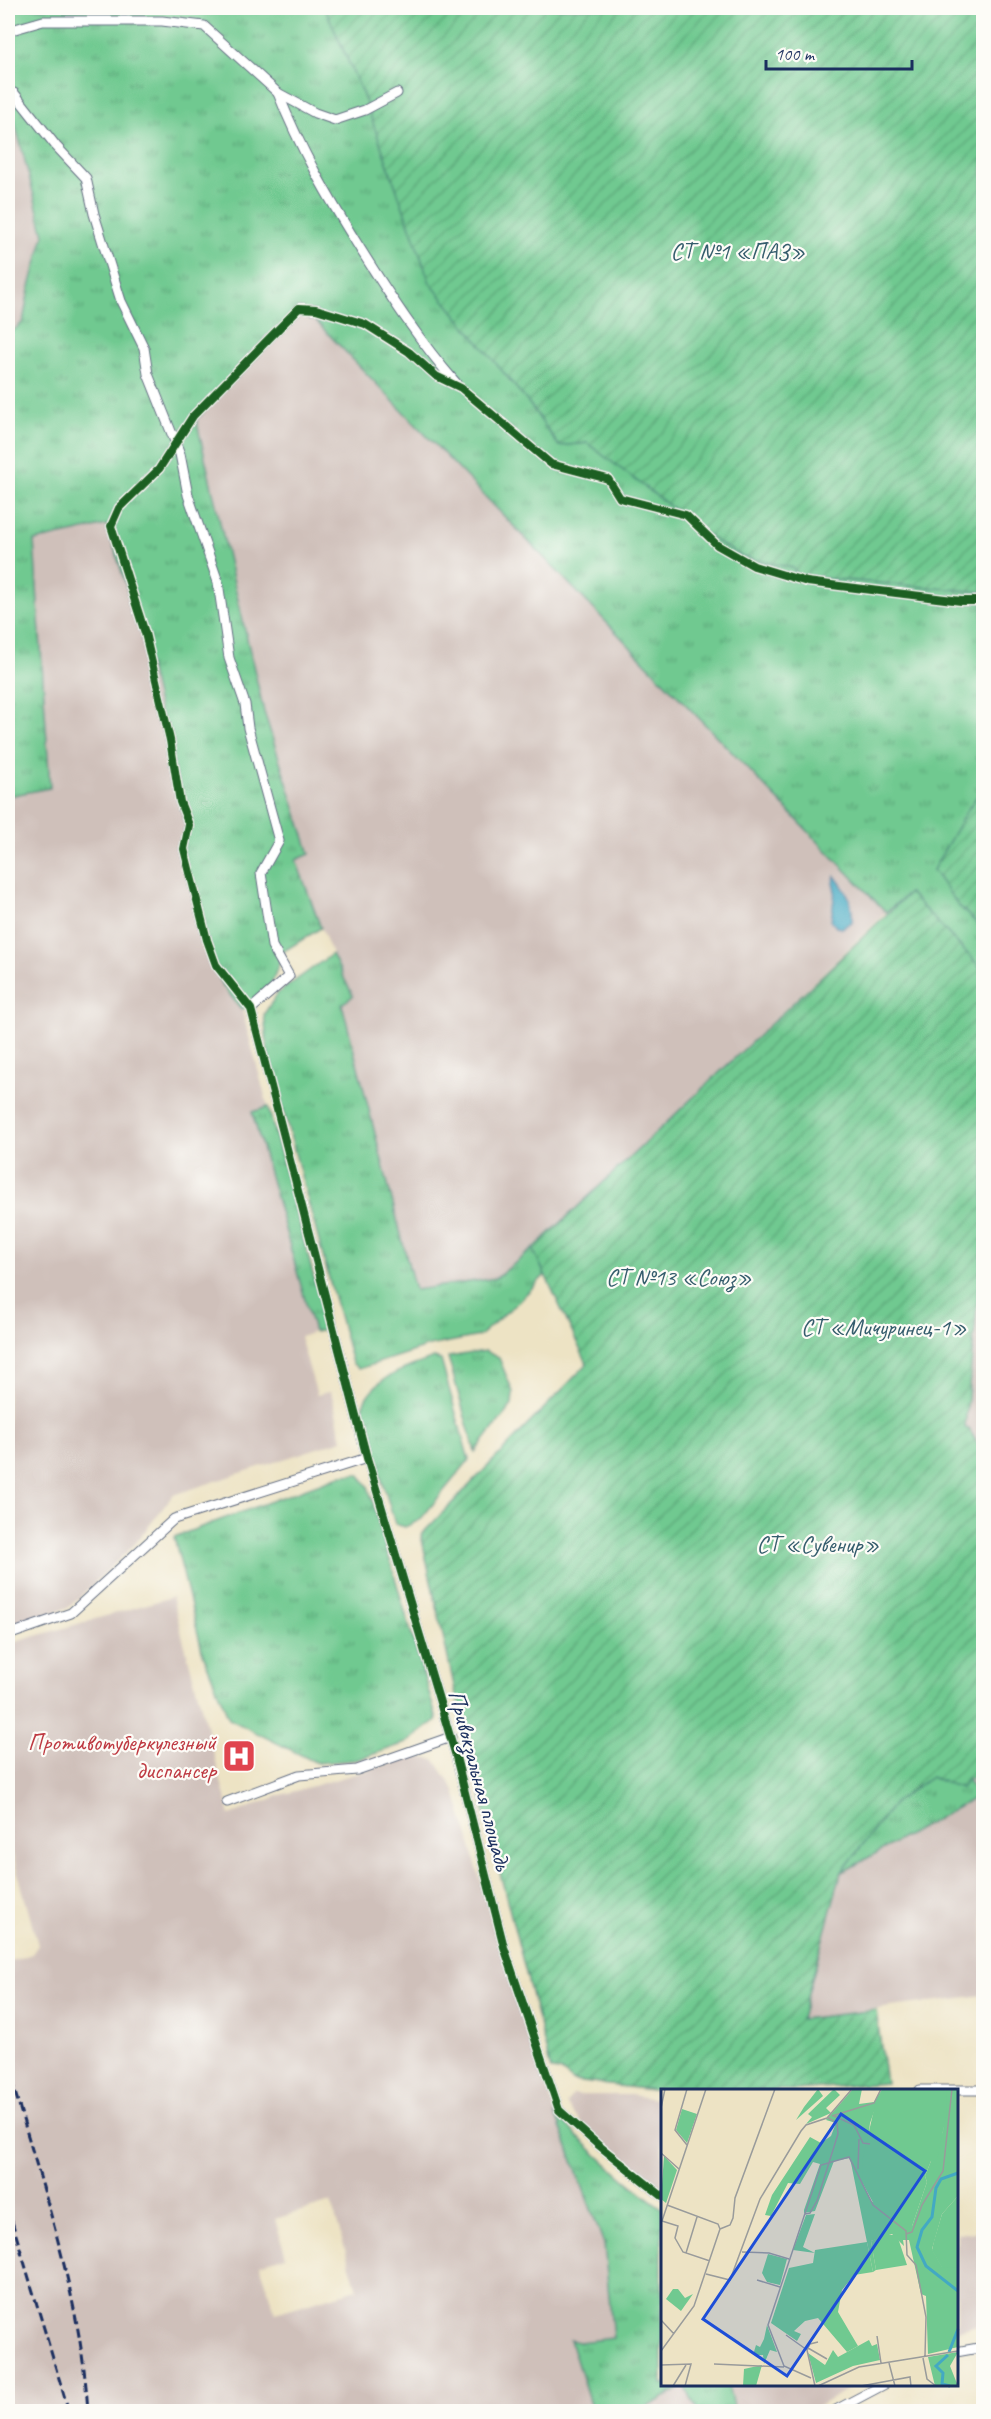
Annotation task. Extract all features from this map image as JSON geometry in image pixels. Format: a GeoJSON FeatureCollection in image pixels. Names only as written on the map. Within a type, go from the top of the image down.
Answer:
{"type":"FeatureCollection","features":[{"type":"Feature","properties":{"kind":"street"},"geometry":{"type":"LineString","coordinates":[[8,31],[43,21],[162,21],[204,26],[278,93],[315,113],[335,120],[365,110],[397,93]]}},
{"type":"Feature","properties":{"kind":"street"},"geometry":{"type":"LineString","coordinates":[[8,93],[14,93],[56,146],[87,178],[94,214],[121,301],[144,348],[148,374],[176,442],[188,495],[218,582],[229,658],[245,704],[248,728],[279,841],[261,873],[272,946],[289,976],[251,1009],[216,965],[207,940],[184,849],[189,825],[180,802],[170,740],[145,633],[111,526],[119,508],[159,469],[176,442],[193,416],[299,308],[316,309],[364,324],[409,352],[436,376],[461,388]]}},
{"type":"Feature","properties":{"kind":"street"},"geometry":{"type":"LineString","coordinates":[[278,93],[306,157],[402,315],[437,362],[461,388],[551,464],[608,479],[620,498],[686,515],[717,545],[754,566],[807,582],[961,602],[984,601]]}},
{"type":"Feature","properties":{"kind":"street","name":"Привокзальная площадь"},"geometry":{"type":"LineString","coordinates":[[251,1009],[367,1458],[451,1737],[504,1947],[559,2110],[597,2144],[661,2194]]}},
{"type":"Feature","properties":{"kind":"street"},"geometry":{"type":"LineString","coordinates":[[8,1635],[72,1613],[174,1520],[367,1458]]}},
{"type":"Feature","properties":{"kind":"street"},"geometry":{"type":"LineString","coordinates":[[227,1802],[299,1775],[357,1770],[451,1737]]}},
{"type":"Feature","properties":{"kind":"street"},"geometry":{"type":"LineString","coordinates":[[958,2090],[984,2090]]}},
{"type":"Feature","properties":{"kind":"street"},"geometry":{"type":"LineString","coordinates":[[958,2352],[984,2347]]}},
{"type":"Feature","properties":{"kind":"street"},"geometry":{"type":"LineString","coordinates":[[832,2412],[883,2386]]}},
{"type":"Feature","properties":{"kind":"shaded area"},"geometry":{"type":"Polygon","coordinates":[[[8,103],[10,103],[44,235],[23,322],[8,335],[8,103]]]}},
{"type":"Feature","properties":{"kind":"shaded area"},"geometry":{"type":"Polygon","coordinates":[[[300,313],[309,314],[886,912],[539,1245],[496,1278],[415,1290],[342,1004],[353,996],[329,947],[296,859],[310,854],[264,712],[196,419],[300,313]],[[835,877],[831,910],[851,899],[835,877]]]}},
{"type":"Feature","properties":{"kind":"shaded area"},"geometry":{"type":"Polygon","coordinates":[[[108,525],[141,632],[223,986],[242,1010],[268,1107],[253,1113],[314,1332],[300,1337],[317,1395],[331,1391],[342,1440],[173,1495],[135,1544],[69,1607],[8,1627],[8,796],[50,787],[34,541],[108,525]]]}},
{"type":"Feature","properties":{"kind":"shaded area"},"geometry":{"type":"Polygon","coordinates":[[[983,1234],[983,1453],[969,1430],[965,1429],[983,1234]]]}},
{"type":"Feature","properties":{"kind":"shaded area"},"geometry":{"type":"Polygon","coordinates":[[[172,1597],[230,1815],[281,1795],[415,1757],[435,1760],[455,1791],[496,1935],[555,2113],[604,2244],[613,2338],[570,2341],[592,2411],[8,2411],[8,1962],[32,1954],[38,1945],[8,1839],[8,1644],[172,1597]],[[331,2202],[275,2219],[286,2256],[260,2264],[275,2313],[357,2289],[331,2202]]]}},
{"type":"Feature","properties":{"kind":"shaded area"},"geometry":{"type":"Polygon","coordinates":[[[967,1777],[983,1782],[983,1995],[801,2019],[841,1873],[976,1797],[967,1777]]]}},
{"type":"Feature","properties":{"kind":"shaded area"},"geometry":{"type":"Polygon","coordinates":[[[573,2095],[631,2095],[661,2100],[661,2188],[589,2133],[566,2104],[573,2095]]]}},
{"type":"Feature","properties":{"kind":"shaded area"},"geometry":{"type":"Polygon","coordinates":[[[983,2231],[983,2323],[958,2331],[958,2234],[983,2231]]]}},
{"type":"Feature","properties":{"kind":"shaded area"},"geometry":{"type":"Polygon","coordinates":[[[685,2386],[697,2411],[640,2412],[685,2386]]]}},
{"type":"Feature","properties":{"kind":"shaded area"},"geometry":{"type":"Polygon","coordinates":[[[728,2386],[853,2386],[809,2412],[734,2411],[728,2386]]]}},
{"type":"Feature","properties":{"kind":"green space"},"geometry":{"type":"Polygon","coordinates":[[[8,8],[325,8],[363,95],[531,406],[559,446],[587,443],[743,557],[793,568],[798,576],[983,592],[983,788],[966,812],[958,905],[983,929],[983,970],[909,893],[886,912],[309,314],[300,313],[196,419],[264,712],[310,854],[296,860],[321,928],[284,951],[271,984],[242,1010],[223,986],[212,962],[181,848],[186,825],[141,632],[107,525],[34,541],[50,788],[8,796],[8,335],[23,322],[44,235],[10,103],[8,103],[8,8]]]}},
{"type":"Feature","properties":{"kind":"green space","name":"СТ №1 «ПАЗ»"},"geometry":{"type":"Polygon","coordinates":[[[325,8],[983,8],[983,592],[798,576],[793,568],[743,557],[717,542],[587,443],[559,446],[531,406],[430,283],[363,95],[325,8]]]}},
{"type":"Feature","properties":{"kind":"green space"},"geometry":{"type":"Polygon","coordinates":[[[983,788],[983,929],[958,905],[933,870],[966,812],[983,788]]]}},
{"type":"Feature","properties":{"kind":"green space"},"geometry":{"type":"Polygon","coordinates":[[[909,893],[983,970],[984,1234],[965,1428],[969,1429],[983,1453],[983,1782],[968,1778],[961,1788],[931,1777],[895,1802],[841,1873],[801,2019],[876,2010],[886,2083],[808,2089],[661,2089],[661,2091],[573,2081],[560,2071],[551,2070],[485,1815],[475,1756],[456,1695],[421,1535],[587,1364],[533,1249],[909,893]]]}},
{"type":"Feature","properties":{"kind":"green space"},"geometry":{"type":"Polygon","coordinates":[[[332,954],[353,996],[342,1004],[415,1290],[496,1278],[533,1249],[545,1275],[479,1336],[429,1346],[359,1369],[352,1363],[268,1054],[264,1014],[278,993],[332,954]]]}},
{"type":"Feature","properties":{"kind":"green space"},"geometry":{"type":"Polygon","coordinates":[[[268,1107],[328,1330],[314,1332],[252,1112],[268,1107]]]}},
{"type":"Feature","properties":{"kind":"green space"},"geometry":{"type":"Polygon","coordinates":[[[485,1351],[499,1358],[513,1392],[512,1405],[475,1452],[448,1357],[485,1351]]]}},
{"type":"Feature","properties":{"kind":"green space"},"geometry":{"type":"Polygon","coordinates":[[[434,1358],[441,1360],[469,1460],[420,1520],[405,1527],[395,1524],[361,1411],[365,1400],[380,1382],[401,1370],[434,1358]]]}},
{"type":"Feature","properties":{"kind":"green space"},"geometry":{"type":"Polygon","coordinates":[[[359,1474],[368,1486],[437,1720],[406,1743],[356,1760],[317,1763],[229,1719],[203,1654],[174,1537],[342,1475],[359,1474]]]}},
{"type":"Feature","properties":{"kind":"green space"},"geometry":{"type":"Polygon","coordinates":[[[931,1777],[961,1788],[967,1777],[976,1797],[841,1873],[895,1802],[931,1777]]]}},
{"type":"Feature","properties":{"kind":"green space"},"geometry":{"type":"Polygon","coordinates":[[[555,2113],[606,2164],[661,2207],[661,2386],[685,2386],[640,2411],[592,2411],[570,2340],[579,2342],[613,2338],[604,2244],[555,2113]]]}},
{"type":"Feature","properties":{"kind":"green space"},"geometry":{"type":"Polygon","coordinates":[[[685,2386],[728,2386],[734,2411],[697,2411],[685,2386]]]}},
{"type":"Feature","properties":{"kind":"water"},"geometry":{"type":"Polygon","coordinates":[[[835,876],[846,892],[852,908],[852,922],[842,928],[836,927],[831,920],[835,876]]]}},
{"type":"Feature","properties":{"kind":"railway"},"geometry":{"type":"LineString","coordinates":[[8,2067],[68,2281],[84,2368],[88,2412]]}},
{"type":"Feature","properties":{"kind":"railway"},"geometry":{"type":"LineString","coordinates":[[8,2208],[69,2412]]}},
{"type":"Feature","properties":{"kind":"cycle path"},"geometry":{"type":"LineString","coordinates":[[661,2195],[559,2110],[504,1947],[455,1753],[367,1458],[251,1009],[216,965],[207,940],[184,849],[189,825],[180,802],[170,740],[145,633],[111,526],[119,508],[159,469],[193,416],[299,308],[316,309],[365,324],[409,352],[436,376],[461,388],[551,464],[608,479],[620,498],[686,515],[717,545],[754,566],[807,582],[961,601],[984,601]]}},
{"type":"Feature","properties":{"kind":"place","name":"Противотуберкулезный диспансер"},"geometry":{"type":"Point","coordinates":[239,1756]}},
{"type":"Feature","properties":{"kind":"park label","name":"СТ №13 «Союз»"},"geometry":{"type":"Point","coordinates":[679,1277]}},
{"type":"Feature","properties":{"kind":"park label","name":"СТ «Мичуринец-1»"},"geometry":{"type":"Point","coordinates":[884,1327]}},
{"type":"Feature","properties":{"kind":"park label","name":"СТ «Сувенир»"},"geometry":{"type":"Point","coordinates":[818,1544]}}]}
